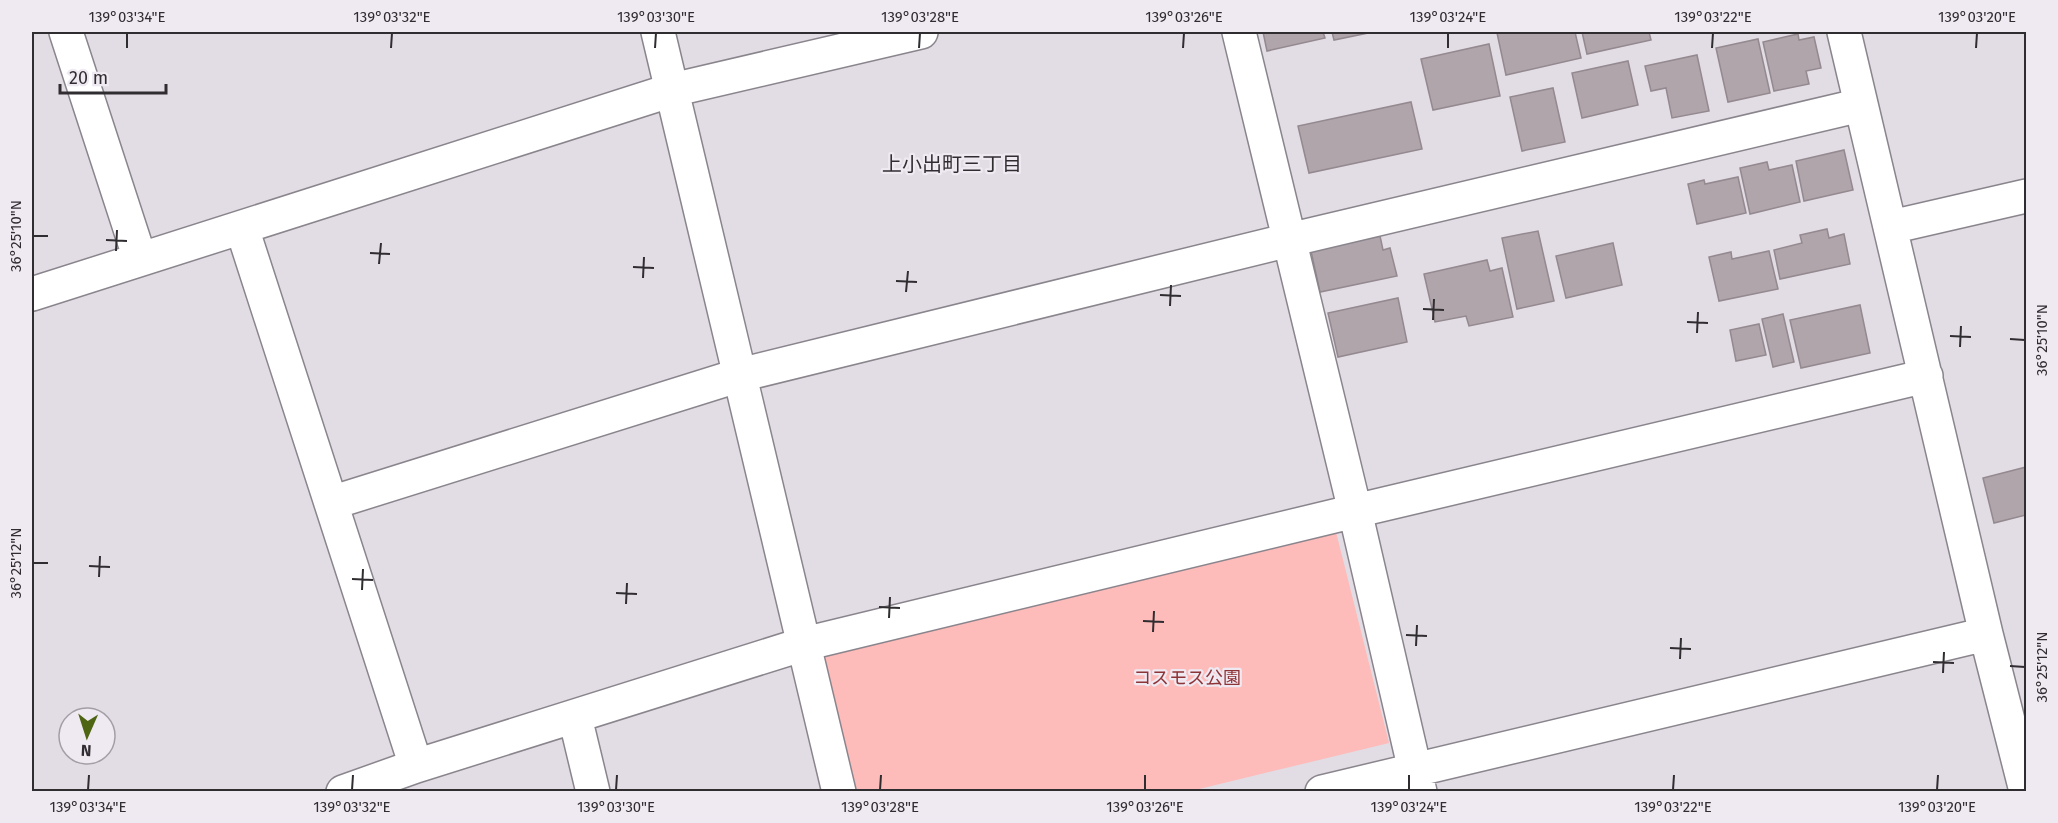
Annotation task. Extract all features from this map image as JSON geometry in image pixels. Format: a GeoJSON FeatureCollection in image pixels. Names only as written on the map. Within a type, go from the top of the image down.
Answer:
{"type":"FeatureCollection","features":[{"type":"Feature","properties":{"kind":"street"},"geometry":{"type":"LineString","coordinates":[[66,32],[140,259]]}},
{"type":"Feature","properties":{"kind":"street"},"geometry":{"type":"LineString","coordinates":[[658,32],[839,792]]}},
{"type":"Feature","properties":{"kind":"street"},"geometry":{"type":"LineString","coordinates":[[32,294],[672,90],[921,32]]}},
{"type":"Feature","properties":{"kind":"street"},"geometry":{"type":"LineString","coordinates":[[1239,32],[1418,780]]}},
{"type":"Feature","properties":{"kind":"street"},"geometry":{"type":"LineString","coordinates":[[1844,32],[1986,634],[2025,774]]}},
{"type":"Feature","properties":{"kind":"street"},"geometry":{"type":"LineString","coordinates":[[331,504],[740,375],[1289,240],[1861,105]]}},
{"type":"Feature","properties":{"kind":"street"},"geometry":{"type":"LineString","coordinates":[[1891,228],[2026,196]]}},
{"type":"Feature","properties":{"kind":"street"},"geometry":{"type":"LineString","coordinates":[[242,228],[416,766]]}},
{"type":"Feature","properties":{"kind":"street"},"geometry":{"type":"LineString","coordinates":[[343,792],[416,766],[804,644],[1926,376]]}},
{"type":"Feature","properties":{"kind":"street"},"geometry":{"type":"LineString","coordinates":[[1322,792],[1418,780],[1986,634]]}},
{"type":"Feature","properties":{"kind":"street"},"geometry":{"type":"LineString","coordinates":[[575,717],[593,792]]}},
{"type":"Feature","properties":{"kind":"green space","name":"コスモス公園"},"geometry":{"type":"Polygon","coordinates":[[[1335,528],[1389,743],[1191,791],[857,791],[823,653],[1335,528]]]}},
{"type":"Feature","properties":{"kind":"building"},"geometry":{"type":"Polygon","coordinates":[[[1263,32],[1323,32],[1325,38],[1267,51],[1263,32]]]}},
{"type":"Feature","properties":{"kind":"building"},"geometry":{"type":"Polygon","coordinates":[[[1332,32],[1373,32],[1334,40],[1332,32]]]}},
{"type":"Feature","properties":{"kind":"building"},"geometry":{"type":"Polygon","coordinates":[[[1575,32],[1581,58],[1506,75],[1497,33],[1575,32]]]}},
{"type":"Feature","properties":{"kind":"building"},"geometry":{"type":"Polygon","coordinates":[[[1582,32],[1649,32],[1651,40],[1587,54],[1582,32]]]}},
{"type":"Feature","properties":{"kind":"building"},"geometry":{"type":"Polygon","coordinates":[[[1798,34],[1799,40],[1814,37],[1821,68],[1806,71],[1809,84],[1774,91],[1763,42],[1798,34]]]}},
{"type":"Feature","properties":{"kind":"building"},"geometry":{"type":"Polygon","coordinates":[[[1758,39],[1770,93],[1728,102],[1716,48],[1758,39]]]}},
{"type":"Feature","properties":{"kind":"building"},"geometry":{"type":"Polygon","coordinates":[[[1489,44],[1500,96],[1433,110],[1421,59],[1489,44]]]}},
{"type":"Feature","properties":{"kind":"building"},"geometry":{"type":"Polygon","coordinates":[[[1697,55],[1709,111],[1672,118],[1666,88],[1651,91],[1645,66],[1697,55]]]}},
{"type":"Feature","properties":{"kind":"building"},"geometry":{"type":"Polygon","coordinates":[[[1628,61],[1638,105],[1582,118],[1572,73],[1628,61]]]}},
{"type":"Feature","properties":{"kind":"building"},"geometry":{"type":"Polygon","coordinates":[[[1553,88],[1565,142],[1522,151],[1510,97],[1553,88]]]}},
{"type":"Feature","properties":{"kind":"building"},"geometry":{"type":"Polygon","coordinates":[[[1411,102],[1422,149],[1309,173],[1298,126],[1411,102]]]}},
{"type":"Feature","properties":{"kind":"building"},"geometry":{"type":"Polygon","coordinates":[[[1844,150],[1853,190],[1804,201],[1796,161],[1844,150]]]}},
{"type":"Feature","properties":{"kind":"building"},"geometry":{"type":"Polygon","coordinates":[[[1767,162],[1769,170],[1792,165],[1800,202],[1750,214],[1740,168],[1767,162]]]}},
{"type":"Feature","properties":{"kind":"building"},"geometry":{"type":"Polygon","coordinates":[[[1738,177],[1746,213],[1697,224],[1688,184],[1704,180],[1705,184],[1738,177]]]}},
{"type":"Feature","properties":{"kind":"building"},"geometry":{"type":"Polygon","coordinates":[[[1827,229],[1829,238],[1844,234],[1850,264],[1780,279],[1774,250],[1802,243],[1800,235],[1827,229]]]}},
{"type":"Feature","properties":{"kind":"building"},"geometry":{"type":"Polygon","coordinates":[[[1538,231],[1554,301],[1517,309],[1502,238],[1538,231]]]}},
{"type":"Feature","properties":{"kind":"building"},"geometry":{"type":"Polygon","coordinates":[[[1380,236],[1383,250],[1390,248],[1397,276],[1320,292],[1311,251],[1380,236]]]}},
{"type":"Feature","properties":{"kind":"building"},"geometry":{"type":"Polygon","coordinates":[[[1613,243],[1622,285],[1566,298],[1556,256],[1613,243]]]}},
{"type":"Feature","properties":{"kind":"building"},"geometry":{"type":"Polygon","coordinates":[[[1769,251],[1778,289],[1719,301],[1709,257],[1731,252],[1732,259],[1769,251]]]}},
{"type":"Feature","properties":{"kind":"building"},"geometry":{"type":"Polygon","coordinates":[[[1487,260],[1490,271],[1502,268],[1513,317],[1469,326],[1466,316],[1435,322],[1424,274],[1487,260]]]}},
{"type":"Feature","properties":{"kind":"building"},"geometry":{"type":"Polygon","coordinates":[[[1398,298],[1407,342],[1338,357],[1328,313],[1398,298]]]}},
{"type":"Feature","properties":{"kind":"building"},"geometry":{"type":"Polygon","coordinates":[[[1860,305],[1870,353],[1801,368],[1790,320],[1860,305]]]}},
{"type":"Feature","properties":{"kind":"building"},"geometry":{"type":"Polygon","coordinates":[[[1783,314],[1794,362],[1773,367],[1762,319],[1783,314]]]}},
{"type":"Feature","properties":{"kind":"building"},"geometry":{"type":"Polygon","coordinates":[[[1759,324],[1766,355],[1736,361],[1730,330],[1759,324]]]}},
{"type":"Feature","properties":{"kind":"building"},"geometry":{"type":"Polygon","coordinates":[[[2026,467],[2026,515],[1994,523],[1983,478],[2026,467]]]}},
{"type":"Feature","properties":{"kind":"district","name":"上小出町三丁目"},"geometry":{"type":"Point","coordinates":[952,164]}}]}
